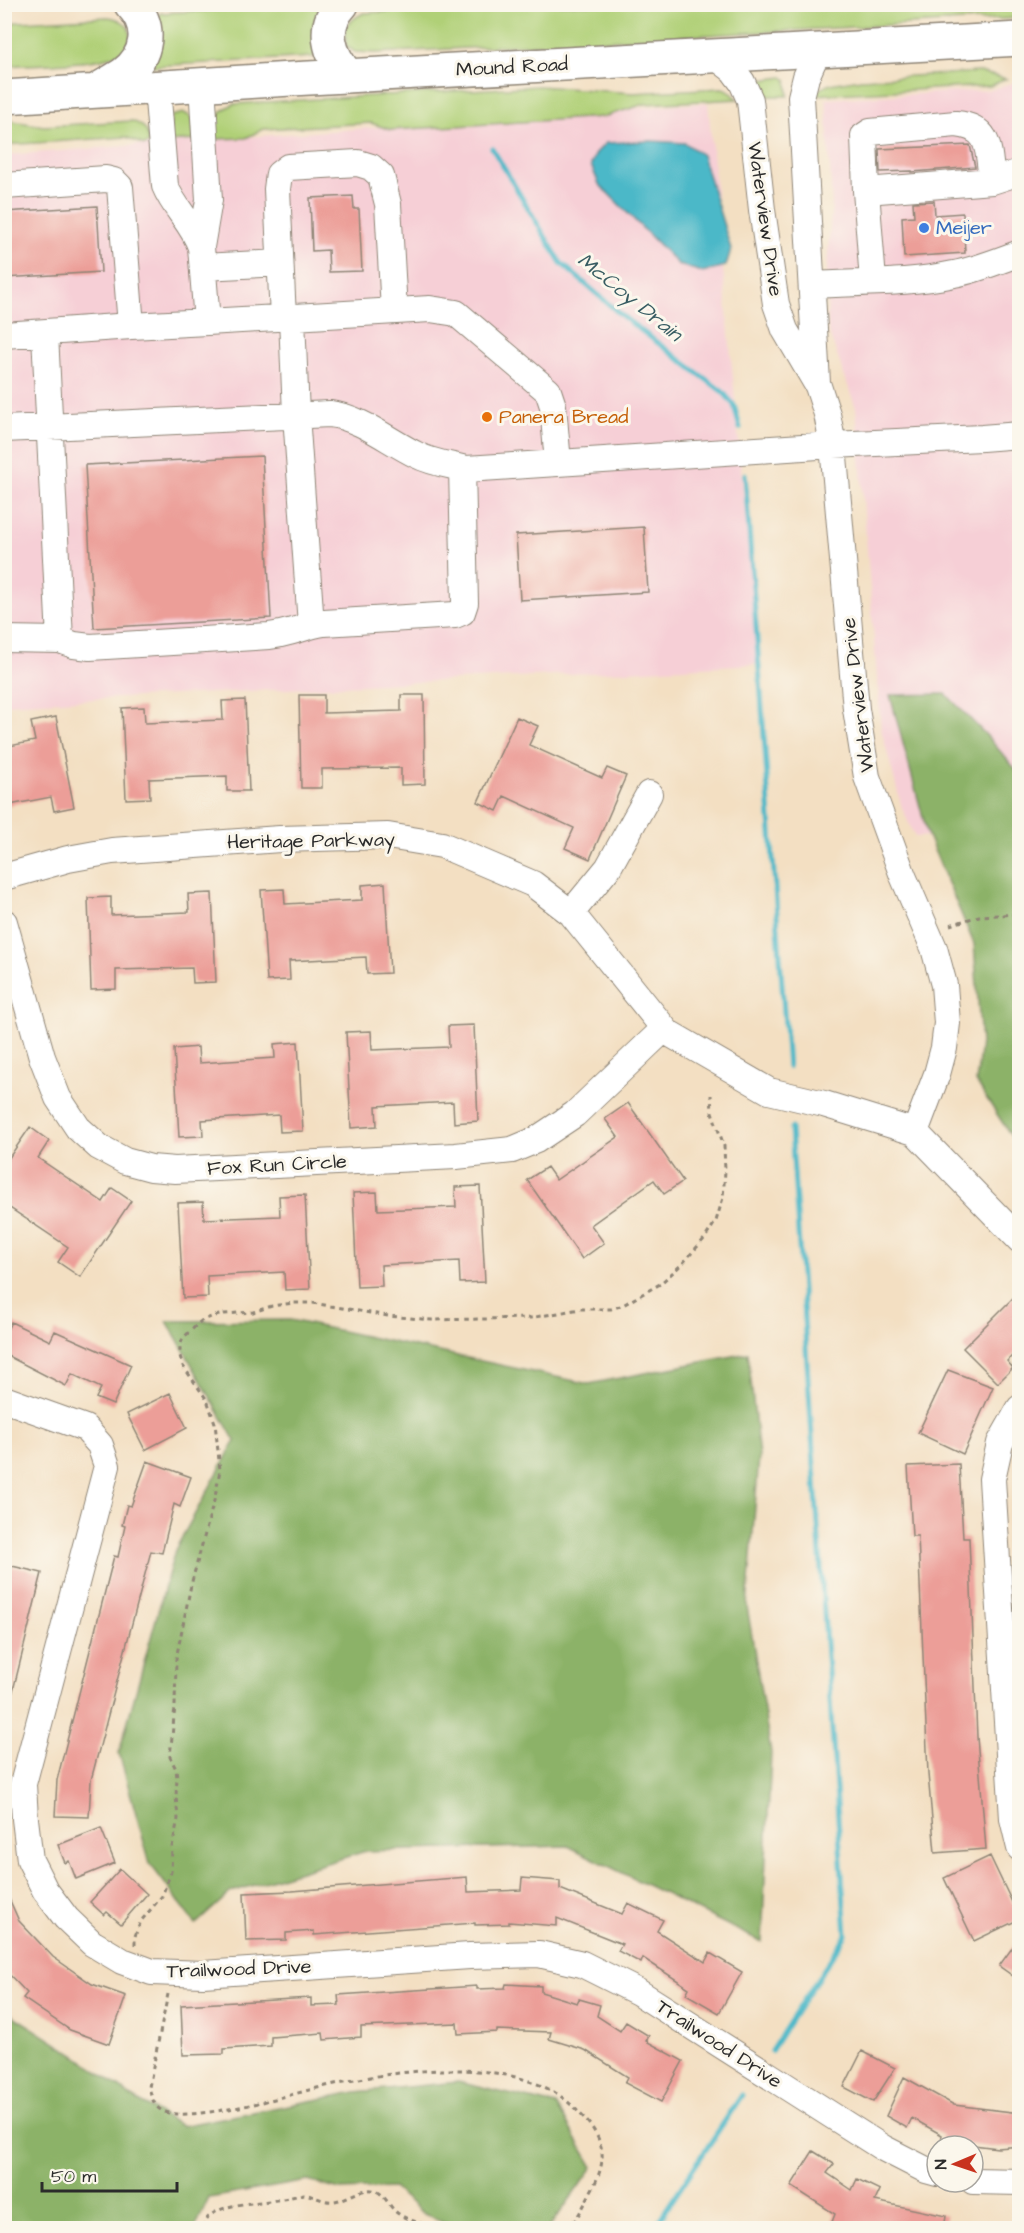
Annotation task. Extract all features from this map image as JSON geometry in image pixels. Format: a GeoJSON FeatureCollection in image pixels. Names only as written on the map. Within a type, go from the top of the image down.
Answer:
{"type":"FeatureCollection","features":[{"type":"Feature","properties":{"kind":"main road"},"geometry":{"type":"LineString","coordinates":[[94,92],[126,73],[143,50],[146,31],[143,21],[131,4]]}},
{"type":"Feature","properties":{"kind":"main road"},"geometry":{"type":"LineString","coordinates":[[342,4],[331,20],[328,32],[333,55],[348,76]]}},
{"type":"Feature","properties":{"kind":"main road","name":"Mound Road"},"geometry":{"type":"LineString","coordinates":[[4,97],[1020,39]]}},
{"type":"Feature","properties":{"kind":"street","name":"Waterview Drive"},"geometry":{"type":"LineString","coordinates":[[818,50],[806,77],[801,98],[818,386]]}},
{"type":"Feature","properties":{"kind":"street","name":"Waterview Drive"},"geometry":{"type":"LineString","coordinates":[[715,56],[733,70],[750,100],[762,210],[776,304],[785,330],[818,386],[827,414],[833,445],[856,709],[867,777],[899,866],[934,948],[944,985],[947,1023],[944,1048],[937,1074],[915,1132]]}},
{"type":"Feature","properties":{"kind":"street"},"geometry":{"type":"LineString","coordinates":[[202,84],[209,200],[202,257]]}},
{"type":"Feature","properties":{"kind":"street"},"geometry":{"type":"LineString","coordinates":[[157,87],[165,186],[168,195],[195,232],[202,257],[207,322]]}},
{"type":"Feature","properties":{"kind":"street"},"geometry":{"type":"LineString","coordinates":[[873,282],[864,136],[870,132],[957,124],[970,125],[980,132],[988,145],[992,181]]}},
{"type":"Feature","properties":{"kind":"street"},"geometry":{"type":"LineString","coordinates":[[311,625],[288,318],[280,263],[277,189],[279,174],[288,166],[358,163],[371,167],[381,176],[386,189],[394,311]]}},
{"type":"Feature","properties":{"kind":"street"},"geometry":{"type":"LineString","coordinates":[[866,191],[992,181],[1020,172]]}},
{"type":"Feature","properties":{"kind":"street"},"geometry":{"type":"LineString","coordinates":[[4,186],[106,179],[114,181],[120,187],[131,326]]}},
{"type":"Feature","properties":{"kind":"street"},"geometry":{"type":"LineString","coordinates":[[812,285],[954,274],[980,268],[1020,253]]}},
{"type":"Feature","properties":{"kind":"street"},"geometry":{"type":"LineString","coordinates":[[202,257],[280,263]]}},
{"type":"Feature","properties":{"kind":"street"},"geometry":{"type":"LineString","coordinates":[[4,335],[430,309],[456,313],[548,391],[553,406],[558,463]]}},
{"type":"Feature","properties":{"kind":"street"},"geometry":{"type":"LineString","coordinates":[[45,334],[60,640]]}},
{"type":"Feature","properties":{"kind":"street"},"geometry":{"type":"LineString","coordinates":[[4,429],[296,415],[345,416],[418,456],[462,468],[1020,435]]}},
{"type":"Feature","properties":{"kind":"street"},"geometry":{"type":"LineString","coordinates":[[4,639],[60,640],[90,647],[269,636],[285,634],[311,625],[455,615],[462,612],[465,603],[462,468]]}},
{"type":"Feature","properties":{"kind":"street"},"geometry":{"type":"LineString","coordinates":[[571,913],[608,868],[649,794]]}},
{"type":"Feature","properties":{"kind":"street","name":"Heritage Parkway"},"geometry":{"type":"LineString","coordinates":[[4,877],[68,859],[112,851],[280,839],[388,836],[442,844],[533,884],[571,913],[667,1032],[769,1090],[915,1132],[1020,1240]]}},
{"type":"Feature","properties":{"kind":"street","name":"Fox Run Circle"},"geometry":{"type":"LineString","coordinates":[[4,922],[42,1058],[57,1098],[78,1128],[99,1147],[125,1161],[151,1168],[175,1170],[456,1156],[512,1150],[536,1140],[574,1114],[664,1029]]}},
{"type":"Feature","properties":{"kind":"street","name":"Trailwood Drive"},"geometry":{"type":"LineString","coordinates":[[4,1399],[85,1428],[100,1445],[107,1466],[23,1784],[30,1860],[45,1890],[66,1918],[92,1943],[122,1961],[152,1971],[202,1974],[470,1956],[539,1954],[582,1964],[638,1992],[883,2148],[925,2169]]}},
{"type":"Feature","properties":{"kind":"street"},"geometry":{"type":"LineString","coordinates":[[1020,1408],[1000,1443],[992,1479],[1013,1819],[1020,1848]]}},
{"type":"Feature","properties":{"kind":"street"},"geometry":{"type":"LineString","coordinates":[[985,2181],[1020,2182]]}},
{"type":"Feature","properties":{"kind":"path"},"geometry":{"type":"LineString","coordinates":[[950,925],[979,916],[1020,914]]}},
{"type":"Feature","properties":{"kind":"path"},"geometry":{"type":"LineString","coordinates":[[569,2229],[599,2176],[603,2158],[602,2147],[588,2123],[573,2105],[555,2092],[534,2084],[504,2075],[464,2070],[425,2070],[372,2076],[225,2110],[186,2114],[169,2113],[158,2109],[152,2099],[149,2086],[163,2026],[168,1990],[152,1971],[134,1956],[135,1936],[141,1921],[162,1896],[171,1872],[172,1847],[178,1819],[177,1778],[170,1757],[175,1706],[176,1659],[220,1470],[216,1423],[207,1400],[183,1366],[180,1346],[183,1338],[201,1321],[211,1317],[253,1312],[293,1303],[313,1303],[388,1316],[432,1320],[530,1318],[580,1309],[610,1309],[623,1305],[660,1284],[682,1264],[705,1238],[716,1221],[723,1198],[725,1171],[724,1146],[711,1112],[711,1095]]}},
{"type":"Feature","properties":{"kind":"path"},"geometry":{"type":"LineString","coordinates":[[201,2229],[203,2222],[214,2213],[231,2206],[304,2194],[324,2201],[335,2201],[367,2190],[376,2191],[396,2212],[445,2229]]}},
{"type":"Feature","properties":{"kind":"shaded area"},"geometry":{"type":"Polygon","coordinates":[[[1019,81],[1019,831],[915,837],[902,808],[881,729],[856,408],[828,330],[827,265],[832,203],[826,99],[990,90],[1019,81]]]}},
{"type":"Feature","properties":{"kind":"shaded area"},"geometry":{"type":"Polygon","coordinates":[[[708,103],[759,664],[5,704],[5,155],[708,103]]]}},
{"type":"Feature","properties":{"kind":"green space"},"geometry":{"type":"Polygon","coordinates":[[[494,5],[1020,5],[1019,18],[375,53],[355,52],[346,46],[345,27],[364,13],[494,5]]]}},
{"type":"Feature","properties":{"kind":"green space"},"geometry":{"type":"Polygon","coordinates":[[[320,6],[313,26],[316,52],[313,57],[153,66],[157,17],[161,13],[320,6]]]}},
{"type":"Feature","properties":{"kind":"green space"},"geometry":{"type":"Polygon","coordinates":[[[107,17],[123,22],[130,33],[128,45],[115,55],[92,61],[5,66],[5,23],[107,17]]]}},
{"type":"Feature","properties":{"kind":"green space"},"geometry":{"type":"Polygon","coordinates":[[[980,72],[1006,79],[990,86],[814,95],[818,90],[830,84],[861,79],[980,72]]]}},
{"type":"Feature","properties":{"kind":"green space"},"geometry":{"type":"Polygon","coordinates":[[[783,77],[787,80],[788,96],[762,96],[762,80],[783,77]]]}},
{"type":"Feature","properties":{"kind":"green space"},"geometry":{"type":"Polygon","coordinates":[[[539,86],[633,93],[722,88],[738,99],[645,104],[603,117],[391,130],[371,123],[263,129],[246,138],[214,139],[215,127],[220,114],[234,104],[539,86]]]}},
{"type":"Feature","properties":{"kind":"green space"},"geometry":{"type":"Polygon","coordinates":[[[184,113],[192,117],[194,140],[169,142],[171,116],[184,113]]]}},
{"type":"Feature","properties":{"kind":"green space"},"geometry":{"type":"Polygon","coordinates":[[[5,120],[44,126],[132,121],[145,130],[149,144],[144,145],[126,137],[5,145],[5,120]]]}},
{"type":"Feature","properties":{"kind":"green space"},"geometry":{"type":"Polygon","coordinates":[[[946,694],[1019,773],[1019,1148],[976,1082],[981,1043],[974,944],[928,836],[890,695],[946,694]]]}},
{"type":"Feature","properties":{"kind":"green space"},"geometry":{"type":"Polygon","coordinates":[[[290,1320],[589,1384],[748,1353],[759,1457],[747,1606],[771,1753],[762,1942],[568,1846],[366,1851],[231,1892],[196,1924],[150,1864],[119,1753],[175,1550],[235,1441],[167,1321],[290,1320]]]}},
{"type":"Feature","properties":{"kind":"green space"},"geometry":{"type":"Polygon","coordinates":[[[4,2010],[78,2057],[134,2098],[181,2126],[356,2092],[458,2082],[556,2105],[593,2167],[549,2228],[459,2228],[424,2214],[393,2188],[340,2190],[308,2181],[209,2198],[195,2228],[5,2228],[4,2010]]]}},
{"type":"Feature","properties":{"kind":"water"},"geometry":{"type":"Polygon","coordinates":[[[651,141],[685,143],[702,155],[731,249],[726,266],[702,272],[679,265],[599,184],[591,165],[596,153],[606,143],[651,141]]]}},
{"type":"Feature","properties":{"kind":"building"},"geometry":{"type":"Polygon","coordinates":[[[970,145],[975,167],[880,172],[879,149],[970,145]]]}},
{"type":"Feature","properties":{"kind":"building"},"geometry":{"type":"Polygon","coordinates":[[[353,196],[354,209],[359,209],[362,271],[329,272],[328,250],[312,251],[310,198],[353,196]]]}},
{"type":"Feature","properties":{"kind":"building"},"geometry":{"type":"Polygon","coordinates":[[[934,201],[935,215],[963,213],[965,253],[904,257],[902,217],[914,216],[913,202],[934,201]]]}},
{"type":"Feature","properties":{"kind":"building"},"geometry":{"type":"Polygon","coordinates":[[[97,206],[101,272],[4,278],[4,212],[97,206]]]}},
{"type":"Feature","properties":{"kind":"building"},"geometry":{"type":"Polygon","coordinates":[[[262,456],[271,618],[94,628],[85,465],[262,456]]]}},
{"type":"Feature","properties":{"kind":"building"},"geometry":{"type":"Polygon","coordinates":[[[644,527],[648,592],[520,600],[516,535],[644,527]]]}},
{"type":"Feature","properties":{"kind":"building"},"geometry":{"type":"Polygon","coordinates":[[[299,695],[324,695],[324,713],[401,711],[401,695],[424,695],[425,784],[401,785],[401,768],[322,769],[322,788],[301,788],[299,695]]]}},
{"type":"Feature","properties":{"kind":"building"},"geometry":{"type":"Polygon","coordinates":[[[245,700],[249,791],[227,791],[227,776],[149,779],[150,798],[126,799],[122,708],[144,707],[145,723],[223,720],[222,701],[245,700]]]}},
{"type":"Feature","properties":{"kind":"building"},"geometry":{"type":"Polygon","coordinates":[[[56,717],[74,807],[54,811],[51,797],[4,806],[4,747],[35,741],[31,722],[56,717]]]}},
{"type":"Feature","properties":{"kind":"building"},"geometry":{"type":"Polygon","coordinates":[[[517,717],[538,726],[529,745],[602,778],[607,768],[626,776],[590,859],[565,848],[574,828],[504,796],[497,811],[478,802],[517,717]]]}},
{"type":"Feature","properties":{"kind":"building"},"geometry":{"type":"Polygon","coordinates":[[[385,883],[390,973],[367,974],[366,957],[289,961],[290,980],[267,981],[261,890],[284,889],[285,904],[362,900],[362,885],[385,883]]]}},
{"type":"Feature","properties":{"kind":"building"},"geometry":{"type":"Polygon","coordinates":[[[212,893],[216,982],[193,983],[192,968],[116,970],[116,989],[91,990],[88,898],[111,897],[111,915],[189,912],[188,894],[212,893]]]}},
{"type":"Feature","properties":{"kind":"building"},"geometry":{"type":"Polygon","coordinates":[[[474,1025],[478,1121],[454,1123],[453,1102],[376,1106],[377,1126],[351,1128],[346,1032],[371,1031],[372,1050],[449,1047],[448,1026],[474,1025]]]}},
{"type":"Feature","properties":{"kind":"building"},"geometry":{"type":"Polygon","coordinates":[[[298,1042],[303,1131],[280,1132],[279,1115],[202,1120],[203,1136],[179,1137],[174,1049],[198,1047],[199,1063],[275,1058],[274,1044],[298,1042]]]}},
{"type":"Feature","properties":{"kind":"building"},"geometry":{"type":"Polygon","coordinates":[[[628,1103],[683,1181],[664,1194],[654,1180],[591,1225],[604,1243],[582,1259],[527,1180],[547,1167],[556,1180],[618,1137],[605,1119],[628,1103]]]}},
{"type":"Feature","properties":{"kind":"building"},"geometry":{"type":"Polygon","coordinates":[[[30,1127],[49,1141],[38,1158],[103,1202],[112,1188],[131,1201],[80,1277],[58,1262],[68,1247],[4,1204],[4,1165],[30,1127]]]}},
{"type":"Feature","properties":{"kind":"building"},"geometry":{"type":"Polygon","coordinates":[[[480,1186],[485,1282],[460,1283],[459,1261],[381,1265],[382,1286],[357,1287],[353,1193],[377,1192],[378,1210],[456,1207],[455,1187],[480,1186]]]}},
{"type":"Feature","properties":{"kind":"building"},"geometry":{"type":"Polygon","coordinates":[[[305,1195],[310,1289],[285,1290],[284,1272],[207,1276],[208,1297],[183,1298],[178,1203],[203,1202],[204,1219],[280,1216],[279,1196],[305,1195]]]}},
{"type":"Feature","properties":{"kind":"building"},"geometry":{"type":"Polygon","coordinates":[[[1020,1291],[1020,1348],[1007,1361],[1013,1368],[998,1383],[963,1348],[1020,1291]]]}},
{"type":"Feature","properties":{"kind":"building"},"geometry":{"type":"Polygon","coordinates":[[[11,1322],[50,1341],[55,1331],[131,1365],[113,1405],[96,1398],[101,1388],[72,1374],[66,1386],[4,1354],[4,1336],[11,1322]]]}},
{"type":"Feature","properties":{"kind":"building"},"geometry":{"type":"Polygon","coordinates":[[[948,1370],[993,1387],[963,1454],[918,1433],[948,1370]]]}},
{"type":"Feature","properties":{"kind":"building"},"geometry":{"type":"Polygon","coordinates":[[[170,1393],[187,1428],[145,1450],[127,1414],[170,1393]]]}},
{"type":"Feature","properties":{"kind":"building"},"geometry":{"type":"Polygon","coordinates":[[[147,1461],[191,1477],[180,1507],[174,1504],[162,1553],[151,1551],[91,1780],[89,1817],[55,1816],[57,1780],[114,1556],[118,1557],[127,1505],[131,1506],[147,1461]]]}},
{"type":"Feature","properties":{"kind":"building"},"geometry":{"type":"Polygon","coordinates":[[[959,1464],[963,1538],[969,1538],[977,1737],[986,1849],[935,1853],[928,1774],[918,1536],[912,1536],[908,1466],[959,1464]]]}},
{"type":"Feature","properties":{"kind":"building"},"geometry":{"type":"Polygon","coordinates":[[[12,1566],[42,1573],[10,1703],[4,1703],[4,1596],[12,1566]]]}},
{"type":"Feature","properties":{"kind":"building"},"geometry":{"type":"Polygon","coordinates":[[[101,1828],[115,1863],[76,1879],[69,1861],[65,1863],[58,1845],[101,1828]]]}},
{"type":"Feature","properties":{"kind":"building"},"geometry":{"type":"Polygon","coordinates":[[[990,1856],[1020,1919],[974,1941],[944,1878],[990,1856]]]}},
{"type":"Feature","properties":{"kind":"building"},"geometry":{"type":"Polygon","coordinates":[[[120,1869],[147,1894],[121,1924],[107,1912],[104,1915],[90,1902],[120,1869]]]}},
{"type":"Feature","properties":{"kind":"building"},"geometry":{"type":"Polygon","coordinates":[[[467,1877],[468,1892],[521,1890],[522,1878],[560,1881],[560,1889],[622,1914],[628,1903],[663,1920],[657,1931],[705,1962],[710,1953],[742,1972],[719,2013],[686,1994],[689,1988],[643,1958],[641,1963],[618,1951],[622,1944],[557,1918],[557,1926],[509,1922],[509,1924],[475,1925],[475,1923],[314,1935],[314,1931],[286,1933],[286,1940],[246,1941],[244,1893],[467,1877]]]}},
{"type":"Feature","properties":{"kind":"building"},"geometry":{"type":"Polygon","coordinates":[[[4,1887],[19,1921],[53,1957],[92,1984],[126,1996],[109,2044],[70,2030],[23,1998],[27,1993],[4,1969],[4,1887]]]}},
{"type":"Feature","properties":{"kind":"building"},"geometry":{"type":"Polygon","coordinates":[[[1020,1937],[1020,1981],[999,1966],[1020,1937]]]}},
{"type":"Feature","properties":{"kind":"building"},"geometry":{"type":"Polygon","coordinates":[[[506,1984],[541,1986],[541,1992],[577,2003],[579,1999],[600,2005],[597,2016],[620,2031],[626,2022],[649,2036],[646,2041],[683,2061],[661,2102],[625,2083],[628,2077],[585,2050],[549,2039],[551,2032],[497,2030],[497,2032],[458,2034],[457,2023],[361,2027],[361,2037],[324,2040],[323,2033],[271,2037],[271,2046],[224,2049],[224,2054],[183,2055],[181,2005],[311,1998],[311,2006],[339,2005],[338,1995],[477,1986],[477,1989],[505,1988],[506,1984]]]}},
{"type":"Feature","properties":{"kind":"building"},"geometry":{"type":"Polygon","coordinates":[[[862,2051],[895,2068],[873,2102],[844,2087],[862,2051]]]}},
{"type":"Feature","properties":{"kind":"building"},"geometry":{"type":"Polygon","coordinates":[[[904,2077],[954,2105],[1020,2113],[1020,2146],[985,2146],[985,2134],[940,2134],[912,2118],[907,2128],[886,2116],[904,2077]]]}},
{"type":"Feature","properties":{"kind":"building"},"geometry":{"type":"Polygon","coordinates":[[[813,2151],[834,2164],[827,2173],[852,2190],[857,2179],[880,2190],[875,2201],[946,2216],[944,2229],[845,2229],[832,2222],[835,2214],[791,2186],[813,2151]]]}},
{"type":"Feature","properties":{"kind":"waterway","name":"McCoy Drain"},"geometry":{"type":"LineString","coordinates":[[492,148],[561,263],[626,319],[723,392],[734,405],[740,428]]}},
{"type":"Feature","properties":{"kind":"waterway"},"geometry":{"type":"LineString","coordinates":[[745,474],[788,1067]]}},
{"type":"Feature","properties":{"kind":"waterway"},"geometry":{"type":"LineString","coordinates":[[771,2051],[846,1935],[791,1128]]}},
{"type":"Feature","properties":{"kind":"waterway"},"geometry":{"type":"LineString","coordinates":[[654,2228],[742,2095]]}},
{"type":"Feature","properties":{"kind":"place","name":"Meijer"},"geometry":{"type":"Point","coordinates":[924,228]}},
{"type":"Feature","properties":{"kind":"place","name":"Panera Bread"},"geometry":{"type":"Point","coordinates":[487,417]}}]}
